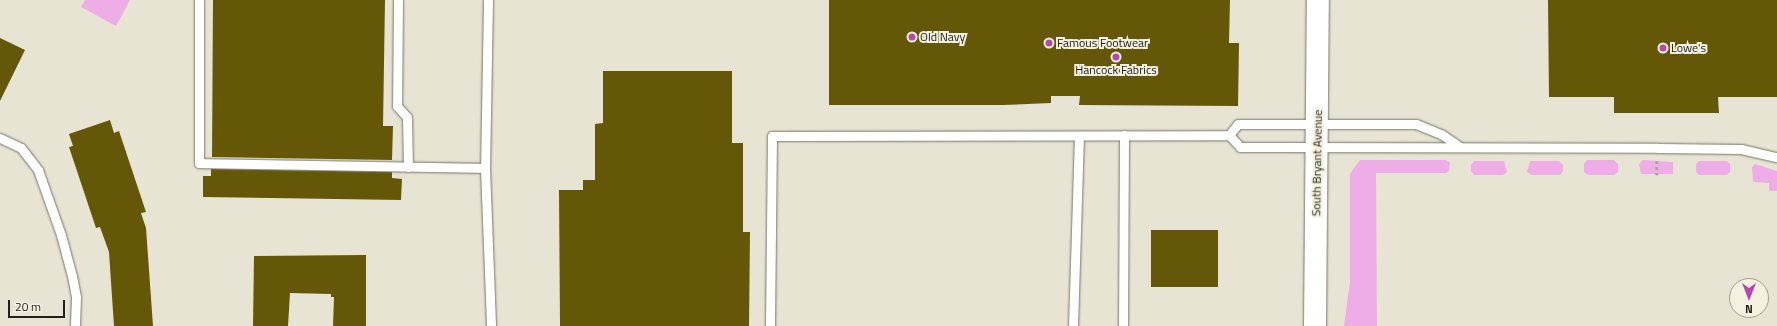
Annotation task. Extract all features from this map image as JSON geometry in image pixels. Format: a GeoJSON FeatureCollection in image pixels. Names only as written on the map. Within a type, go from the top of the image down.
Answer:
{"type":"FeatureCollection","features":[{"type":"Feature","properties":{"kind":"main road","name":"South Bryant Avenue"},"geometry":{"type":"LineString","coordinates":[[1315,326],[1318,0]]}},
{"type":"Feature","properties":{"kind":"lane"},"geometry":{"type":"LineString","coordinates":[[198,0],[198,163],[485,168]]}},
{"type":"Feature","properties":{"kind":"lane"},"geometry":{"type":"LineString","coordinates":[[398,0],[397,106],[407,117],[408,167]]}},
{"type":"Feature","properties":{"kind":"lane"},"geometry":{"type":"LineString","coordinates":[[488,0],[485,168],[491,326]]}},
{"type":"Feature","properties":{"kind":"lane"},"geometry":{"type":"LineString","coordinates":[[1229,135],[1238,124],[1316,136],[1460,147],[1741,149],[1777,157]]}},
{"type":"Feature","properties":{"kind":"lane"},"geometry":{"type":"LineString","coordinates":[[770,326],[772,136],[1229,135],[1240,147],[1416,124],[1441,134],[1460,147]]}},
{"type":"Feature","properties":{"kind":"lane"},"geometry":{"type":"LineString","coordinates":[[1123,326],[1124,135]]}},
{"type":"Feature","properties":{"kind":"lane"},"geometry":{"type":"LineString","coordinates":[[1072,326],[1079,136]]}},
{"type":"Feature","properties":{"kind":"lane"},"geometry":{"type":"LineString","coordinates":[[0,138],[21,148],[38,170],[61,235],[72,276],[76,297],[75,326]]}},
{"type":"Feature","properties":{"kind":"path"},"geometry":{"type":"LineString","coordinates":[[1657,160],[1657,175]]}},
{"type":"Feature","properties":{"kind":"shaded area"},"geometry":{"type":"Polygon","coordinates":[[[85,0],[130,0],[116,26],[81,7],[85,0]]]}},
{"type":"Feature","properties":{"kind":"shaded area"},"geometry":{"type":"Polygon","coordinates":[[[1360,160],[1446,160],[1450,163],[1449,171],[1446,173],[1376,173],[1377,326],[1344,326],[1350,282],[1350,174],[1360,160]]]}},
{"type":"Feature","properties":{"kind":"shaded area"},"geometry":{"type":"Polygon","coordinates":[[[1587,160],[1614,160],[1618,164],[1618,172],[1614,175],[1588,175],[1584,172],[1584,164],[1587,160]]]}},
{"type":"Feature","properties":{"kind":"shaded area"},"geometry":{"type":"Polygon","coordinates":[[[1643,160],[1673,162],[1673,174],[1641,174],[1639,164],[1643,160]]]}},
{"type":"Feature","properties":{"kind":"shaded area"},"geometry":{"type":"Polygon","coordinates":[[[1474,161],[1504,161],[1507,172],[1503,175],[1474,175],[1471,171],[1471,165],[1474,161]]]}},
{"type":"Feature","properties":{"kind":"shaded area"},"geometry":{"type":"Polygon","coordinates":[[[1530,161],[1559,161],[1563,165],[1563,171],[1560,175],[1531,175],[1527,172],[1530,161]]]}},
{"type":"Feature","properties":{"kind":"shaded area"},"geometry":{"type":"Polygon","coordinates":[[[1699,161],[1727,161],[1730,164],[1730,172],[1727,175],[1699,175],[1696,172],[1696,164],[1699,161]]]}},
{"type":"Feature","properties":{"kind":"shaded area"},"geometry":{"type":"Polygon","coordinates":[[[1755,164],[1777,171],[1777,191],[1769,191],[1769,183],[1753,182],[1752,167],[1755,164]]]}},
{"type":"Feature","properties":{"kind":"building"},"geometry":{"type":"Polygon","coordinates":[[[213,0],[385,0],[383,126],[393,126],[392,160],[212,157],[213,0]]]}},
{"type":"Feature","properties":{"kind":"building"},"geometry":{"type":"Polygon","coordinates":[[[829,0],[1230,0],[1229,43],[1239,43],[1238,106],[1079,105],[1080,96],[1051,96],[1051,103],[1003,105],[829,105],[829,0]]]}},
{"type":"Feature","properties":{"kind":"building","name":"Lowe's"},"geometry":{"type":"Polygon","coordinates":[[[1548,0],[1777,0],[1777,97],[1718,97],[1719,113],[1614,113],[1614,97],[1549,97],[1548,0]]]}},
{"type":"Feature","properties":{"kind":"building"},"geometry":{"type":"Polygon","coordinates":[[[0,38],[25,50],[0,101],[0,38]]]}},
{"type":"Feature","properties":{"kind":"building"},"geometry":{"type":"Polygon","coordinates":[[[603,71],[732,71],[732,143],[743,143],[743,232],[750,232],[749,326],[560,326],[559,190],[583,190],[583,180],[595,180],[595,124],[603,123],[603,71]]]}},
{"type":"Feature","properties":{"kind":"building"},"geometry":{"type":"Polygon","coordinates":[[[110,120],[114,133],[119,131],[146,212],[141,213],[146,228],[153,326],[114,326],[109,252],[100,227],[96,228],[69,147],[73,146],[69,134],[110,120]]]}},
{"type":"Feature","properties":{"kind":"building"},"geometry":{"type":"Polygon","coordinates":[[[211,169],[392,172],[392,178],[402,179],[401,200],[203,197],[203,176],[211,176],[211,169]]]}},
{"type":"Feature","properties":{"kind":"building"},"geometry":{"type":"Polygon","coordinates":[[[1151,230],[1218,230],[1218,287],[1151,287],[1151,230]]]}},
{"type":"Feature","properties":{"kind":"building"},"geometry":{"type":"Polygon","coordinates":[[[366,255],[366,326],[333,326],[334,297],[331,297],[331,294],[290,293],[288,326],[253,326],[254,256],[366,255]]]}},
{"type":"Feature","properties":{"kind":"place","name":"Old Navy"},"geometry":{"type":"Point","coordinates":[912,37]}},
{"type":"Feature","properties":{"kind":"place","name":"Famous Footwear"},"geometry":{"type":"Point","coordinates":[1049,43]}},
{"type":"Feature","properties":{"kind":"place","name":"Lowe's"},"geometry":{"type":"Point","coordinates":[1663,48]}},
{"type":"Feature","properties":{"kind":"place","name":"Hancock Fabrics"},"geometry":{"type":"Point","coordinates":[1116,57]}}]}
